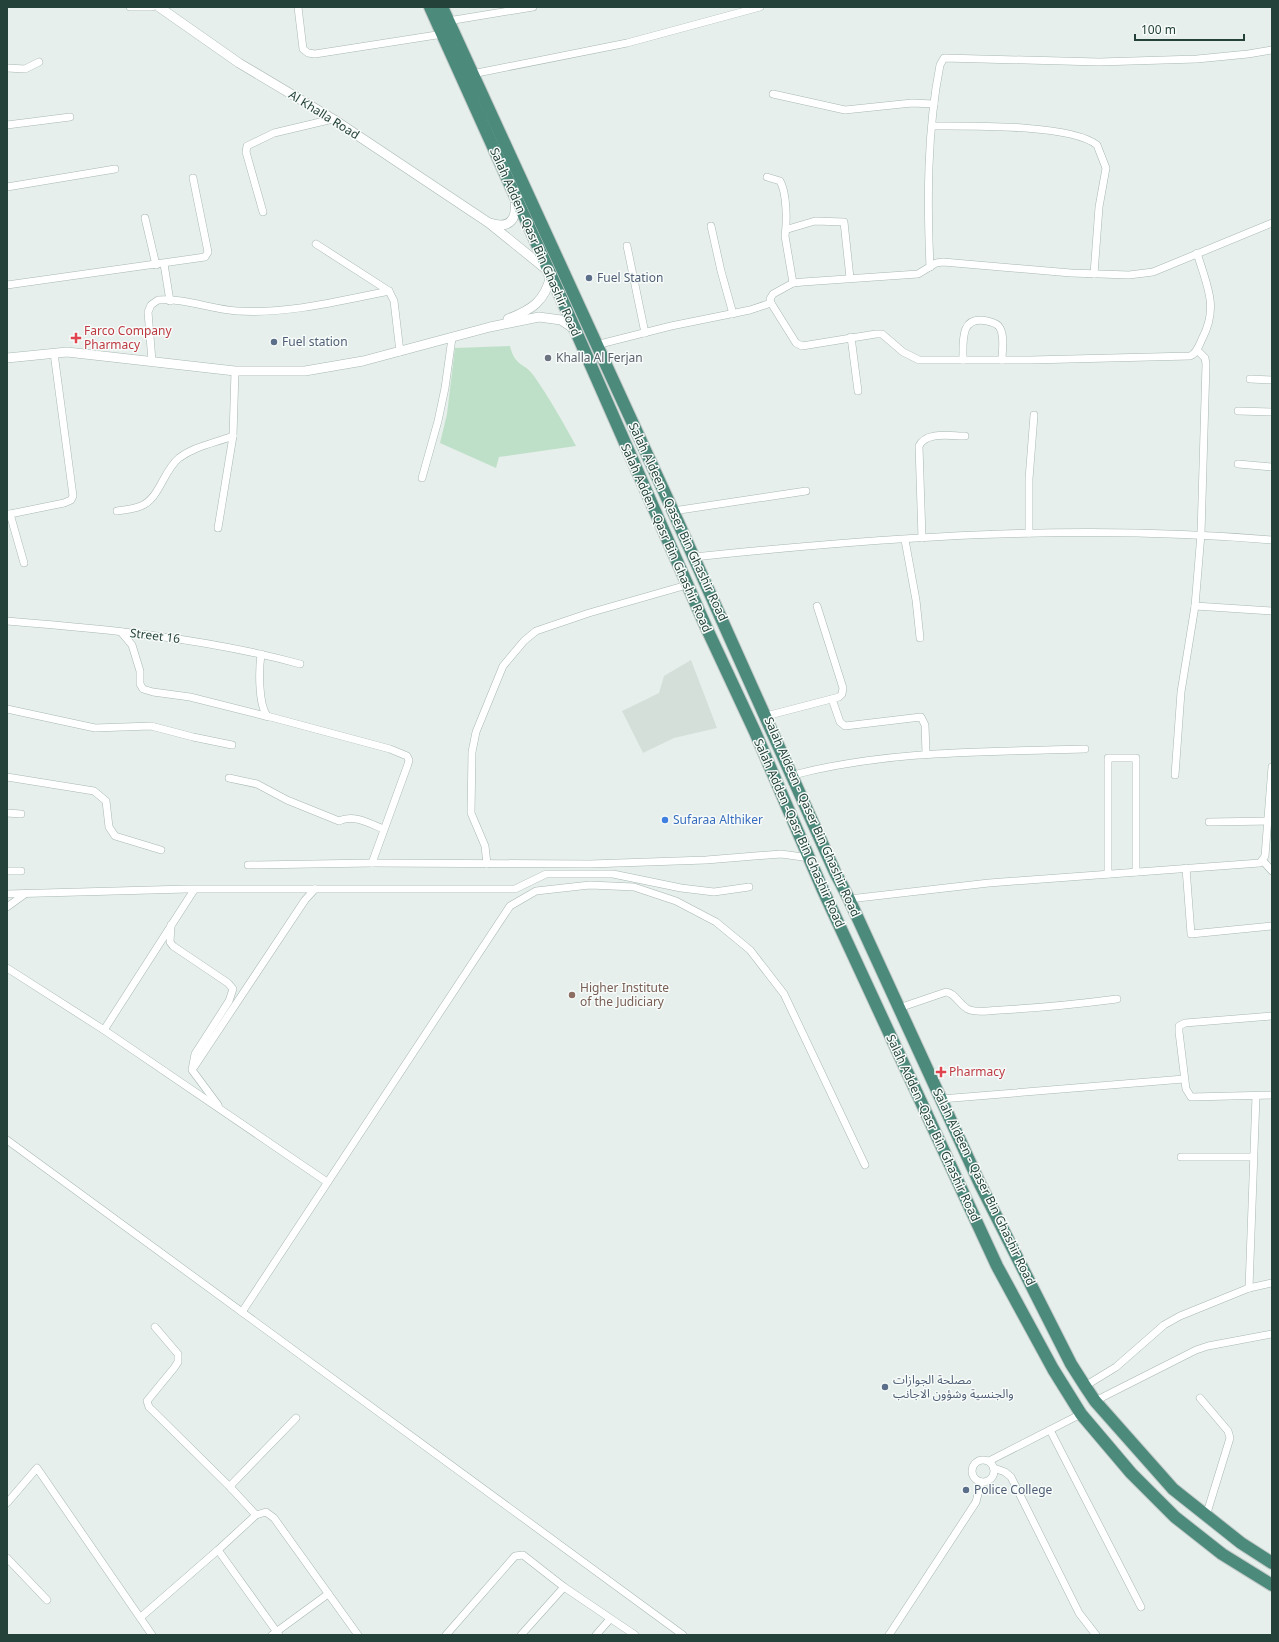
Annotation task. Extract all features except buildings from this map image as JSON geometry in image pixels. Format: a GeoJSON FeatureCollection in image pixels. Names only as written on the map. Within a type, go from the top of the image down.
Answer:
{"type":"FeatureCollection","features":[{"type":"Feature","properties":{"kind":"highway","name":"Salah Adden -Qasr Bin Ghashir Road"},"geometry":{"type":"LineString","coordinates":[[430,7],[687,584],[755,732],[808,854],[997,1266],[1053,1369],[1081,1414],[1131,1473],[1175,1517],[1222,1554],[1272,1585]]}},
{"type":"Feature","properties":{"kind":"highway","name":"Salah Aldeen - Qaser Bin Ghashir Road"},"geometry":{"type":"LineString","coordinates":[[442,7],[694,557],[821,840],[980,1184],[1071,1364],[1095,1401],[1173,1489],[1241,1543],[1272,1563]]}},
{"type":"Feature","properties":{"kind":"highway"},"geometry":{"type":"LineString","coordinates":[[808,854],[817,851],[821,840]]}},
{"type":"Feature","properties":{"kind":"highway"},"geometry":{"type":"LineString","coordinates":[[830,902],[830,894],[833,890],[837,889],[848,896]]}},
{"type":"Feature","properties":{"kind":"street"},"geometry":{"type":"LineString","coordinates":[[130,7],[152,7]]}},
{"type":"Feature","properties":{"kind":"street","name":"Al Khalla Road"},"geometry":{"type":"LineString","coordinates":[[159,7],[239,63],[333,119],[489,223],[549,273]]}},
{"type":"Feature","properties":{"kind":"street"},"geometry":{"type":"LineString","coordinates":[[298,7],[303,49],[308,53],[316,54],[443,34]]}},
{"type":"Feature","properties":{"kind":"street"},"geometry":{"type":"LineString","coordinates":[[448,21],[533,7]]}},
{"type":"Feature","properties":{"kind":"street"},"geometry":{"type":"LineString","coordinates":[[472,74],[627,43],[760,7]]}},
{"type":"Feature","properties":{"kind":"street"},"geometry":{"type":"LineString","coordinates":[[930,267],[927,205],[932,126],[940,64],[945,58],[1001,61],[1099,62],[1197,59],[1272,50]]}},
{"type":"Feature","properties":{"kind":"street"},"geometry":{"type":"LineString","coordinates":[[7,68],[25,69],[39,62]]}},
{"type":"Feature","properties":{"kind":"street"},"geometry":{"type":"LineString","coordinates":[[773,94],[845,110],[912,103],[934,104]]}},
{"type":"Feature","properties":{"kind":"street"},"geometry":{"type":"LineString","coordinates":[[7,125],[70,117]]}},
{"type":"Feature","properties":{"kind":"street"},"geometry":{"type":"LineString","coordinates":[[263,212],[246,152],[247,146],[250,143],[274,133],[333,119]]}},
{"type":"Feature","properties":{"kind":"street"},"geometry":{"type":"LineString","coordinates":[[932,126],[1050,130],[1072,134],[1097,145],[1106,168],[1099,207],[1094,274]]}},
{"type":"Feature","properties":{"kind":"street"},"geometry":{"type":"LineString","coordinates":[[7,187],[115,169]]}},
{"type":"Feature","properties":{"kind":"street"},"geometry":{"type":"LineString","coordinates":[[767,177],[776,179],[781,184],[788,229],[785,236],[793,283]]}},
{"type":"Feature","properties":{"kind":"street"},"geometry":{"type":"LineString","coordinates":[[7,285],[160,265],[208,255],[193,178]]}},
{"type":"Feature","properties":{"kind":"street"},"geometry":{"type":"LineString","coordinates":[[489,223],[502,226],[512,220],[515,215],[515,198]]}},
{"type":"Feature","properties":{"kind":"street"},"geometry":{"type":"LineString","coordinates":[[145,218],[170,301]]}},
{"type":"Feature","properties":{"kind":"street"},"geometry":{"type":"LineString","coordinates":[[788,229],[815,221],[844,222],[850,278]]}},
{"type":"Feature","properties":{"kind":"street"},"geometry":{"type":"LineString","coordinates":[[1197,253],[1211,305],[1209,326],[1197,350],[1190,356],[1002,360],[919,360],[903,352],[882,334],[851,337],[800,346],[796,343],[771,304],[770,299],[773,294],[793,283],[918,274],[936,263],[950,262],[1094,274],[1141,274],[1153,272],[1197,253],[1272,224]]}},
{"type":"Feature","properties":{"kind":"street"},"geometry":{"type":"LineString","coordinates":[[711,226],[721,271],[733,314]]}},
{"type":"Feature","properties":{"kind":"street"},"geometry":{"type":"LineString","coordinates":[[316,244],[389,291],[394,301],[400,352]]}},
{"type":"Feature","properties":{"kind":"street"},"geometry":{"type":"LineString","coordinates":[[627,246],[645,333]]}},
{"type":"Feature","properties":{"kind":"street"},"geometry":{"type":"LineString","coordinates":[[490,327],[532,308],[544,293],[549,273]]}},
{"type":"Feature","properties":{"kind":"street"},"geometry":{"type":"LineString","coordinates":[[152,361],[149,308],[158,300],[237,310],[286,310],[316,306],[389,291]]}},
{"type":"Feature","properties":{"kind":"street"},"geometry":{"type":"LineString","coordinates":[[596,345],[771,304]]}},
{"type":"Feature","properties":{"kind":"street"},"geometry":{"type":"LineString","coordinates":[[7,358],[67,352],[235,371],[304,371],[363,361],[490,327],[547,317],[561,320],[573,328]]}},
{"type":"Feature","properties":{"kind":"street"},"geometry":{"type":"LineString","coordinates":[[962,360],[965,331],[969,322],[974,320],[995,323],[1000,328],[1002,335],[1002,360]]}},
{"type":"Feature","properties":{"kind":"street"},"geometry":{"type":"LineString","coordinates":[[851,337],[858,392]]}},
{"type":"Feature","properties":{"kind":"street"},"geometry":{"type":"LineString","coordinates":[[422,478],[440,408],[452,338]]}},
{"type":"Feature","properties":{"kind":"street"},"geometry":{"type":"LineString","coordinates":[[1175,775],[1181,692],[1195,606],[1201,534],[1206,364],[1204,356],[1197,350]]}},
{"type":"Feature","properties":{"kind":"street"},"geometry":{"type":"LineString","coordinates":[[24,563],[9,514],[68,502],[73,496],[54,353]]}},
{"type":"Feature","properties":{"kind":"street"},"geometry":{"type":"LineString","coordinates":[[218,528],[233,436],[235,371]]}},
{"type":"Feature","properties":{"kind":"street"},"geometry":{"type":"LineString","coordinates":[[1250,379],[1272,380]]}},
{"type":"Feature","properties":{"kind":"street"},"geometry":{"type":"LineString","coordinates":[[1238,411],[1272,412]]}},
{"type":"Feature","properties":{"kind":"street"},"geometry":{"type":"LineString","coordinates":[[1028,533],[1029,479],[1034,415]]}},
{"type":"Feature","properties":{"kind":"street"},"geometry":{"type":"LineString","coordinates":[[117,510],[135,508],[148,502],[153,497],[170,467],[189,451],[233,436]]}},
{"type":"Feature","properties":{"kind":"street"},"geometry":{"type":"LineString","coordinates":[[922,538],[919,446],[921,441],[929,436],[965,436]]}},
{"type":"Feature","properties":{"kind":"street"},"geometry":{"type":"LineString","coordinates":[[1238,464],[1272,467]]}},
{"type":"Feature","properties":{"kind":"street"},"geometry":{"type":"LineString","coordinates":[[673,511],[806,491]]}},
{"type":"Feature","properties":{"kind":"street"},"geometry":{"type":"LineString","coordinates":[[694,557],[800,546],[981,534],[1201,534],[1272,540]]}},
{"type":"Feature","properties":{"kind":"street"},"geometry":{"type":"LineString","coordinates":[[905,540],[916,600],[920,638]]}},
{"type":"Feature","properties":{"kind":"street"},"geometry":{"type":"LineString","coordinates":[[488,864],[485,846],[472,812],[472,752],[476,732],[503,666],[509,657],[536,631],[589,613],[687,584]]}},
{"type":"Feature","properties":{"kind":"street"},"geometry":{"type":"LineString","coordinates":[[766,716],[841,696],[842,688],[817,606]]}},
{"type":"Feature","properties":{"kind":"street"},"geometry":{"type":"LineString","coordinates":[[1195,606],[1272,611]]}},
{"type":"Feature","properties":{"kind":"street","name":"Street 16"},"geometry":{"type":"LineString","coordinates":[[7,620],[216,644],[300,664]]}},
{"type":"Feature","properties":{"kind":"street"},"geometry":{"type":"LineString","coordinates":[[120,632],[132,645],[140,671],[140,684],[143,688],[229,705],[390,749],[408,756],[408,764],[372,863]]}},
{"type":"Feature","properties":{"kind":"street"},"geometry":{"type":"LineString","coordinates":[[261,654],[259,677],[266,714],[270,717]]}},
{"type":"Feature","properties":{"kind":"street"},"geometry":{"type":"LineString","coordinates":[[832,699],[840,722],[845,726],[921,717],[925,725],[926,753]]}},
{"type":"Feature","properties":{"kind":"street"},"geometry":{"type":"LineString","coordinates":[[7,709],[95,728],[151,726],[232,745]]}},
{"type":"Feature","properties":{"kind":"street"},"geometry":{"type":"LineString","coordinates":[[792,775],[829,766],[926,753],[1085,749]]}},
{"type":"Feature","properties":{"kind":"street"},"geometry":{"type":"LineString","coordinates":[[1108,874],[1108,758],[1136,758],[1136,872]]}},
{"type":"Feature","properties":{"kind":"street"},"geometry":{"type":"LineString","coordinates":[[848,896],[989,883],[1260,863],[1263,861],[1265,856],[1269,822],[1272,767]]}},
{"type":"Feature","properties":{"kind":"street"},"geometry":{"type":"LineString","coordinates":[[7,777],[94,791],[106,801],[109,827],[115,836],[161,850]]}},
{"type":"Feature","properties":{"kind":"street"},"geometry":{"type":"LineString","coordinates":[[229,778],[257,784],[287,800],[339,821],[352,818],[384,828]]}},
{"type":"Feature","properties":{"kind":"street"},"geometry":{"type":"LineString","coordinates":[[7,813],[21,814]]}},
{"type":"Feature","properties":{"kind":"street"},"geometry":{"type":"LineString","coordinates":[[1209,822],[1269,822]]}},
{"type":"Feature","properties":{"kind":"street"},"geometry":{"type":"LineString","coordinates":[[248,865],[372,863],[590,864],[706,860],[781,854],[808,854]]}},
{"type":"Feature","properties":{"kind":"street"},"geometry":{"type":"LineString","coordinates":[[1263,861],[1272,871]]}},
{"type":"Feature","properties":{"kind":"street"},"geometry":{"type":"LineString","coordinates":[[1186,868],[1192,934],[1272,926]]}},
{"type":"Feature","properties":{"kind":"street"},"geometry":{"type":"LineString","coordinates":[[7,871],[21,871]]}},
{"type":"Feature","properties":{"kind":"street"},"geometry":{"type":"LineString","coordinates":[[7,894],[194,890],[515,889],[546,874],[613,874],[681,888],[714,892],[749,887]]}},
{"type":"Feature","properties":{"kind":"street"},"geometry":{"type":"LineString","coordinates":[[242,1312],[510,906],[536,891],[590,885],[634,887],[676,901],[713,920],[750,950],[784,994],[865,1165]]}},
{"type":"Feature","properties":{"kind":"street"},"geometry":{"type":"LineString","coordinates":[[192,1070],[300,906],[315,889]]}},
{"type":"Feature","properties":{"kind":"street"},"geometry":{"type":"LineString","coordinates":[[104,1030],[194,890]]}},
{"type":"Feature","properties":{"kind":"street"},"geometry":{"type":"LineString","coordinates":[[7,907],[26,894]]}},
{"type":"Feature","properties":{"kind":"street"},"geometry":{"type":"LineString","coordinates":[[171,925],[170,942],[173,946],[228,983],[233,989],[229,1001],[195,1054],[192,1070],[224,1112]]}},
{"type":"Feature","properties":{"kind":"street"},"geometry":{"type":"LineString","coordinates":[[7,968],[104,1030],[327,1182]]}},
{"type":"Feature","properties":{"kind":"street"},"geometry":{"type":"LineString","coordinates":[[899,1008],[946,992],[951,993],[963,1006],[970,1010],[979,1011],[1016,1009],[1117,999]]}},
{"type":"Feature","properties":{"kind":"street"},"geometry":{"type":"LineString","coordinates":[[1272,1016],[1181,1024],[1179,1032],[1184,1079],[1188,1094],[1191,1097],[1272,1095]]}},
{"type":"Feature","properties":{"kind":"street"},"geometry":{"type":"LineString","coordinates":[[941,1099],[1184,1079]]}},
{"type":"Feature","properties":{"kind":"street"},"geometry":{"type":"LineString","coordinates":[[1249,1288],[1256,1096]]}},
{"type":"Feature","properties":{"kind":"street"},"geometry":{"type":"LineString","coordinates":[[7,1140],[683,1635]]}},
{"type":"Feature","properties":{"kind":"street"},"geometry":{"type":"LineString","coordinates":[[1181,1157],[1253,1157]]}},
{"type":"Feature","properties":{"kind":"street"},"geometry":{"type":"LineString","coordinates":[[1085,1386],[1116,1367],[1164,1325],[1180,1316],[1249,1288],[1272,1284]]}},
{"type":"Feature","properties":{"kind":"street"},"geometry":{"type":"LineString","coordinates":[[155,1327],[178,1354],[178,1362],[147,1401],[148,1407],[231,1488],[256,1515]]}},
{"type":"Feature","properties":{"kind":"street"},"geometry":{"type":"LineString","coordinates":[[1095,1401],[1196,1350],[1208,1346],[1272,1334]]}},
{"type":"Feature","properties":{"kind":"street"},"geometry":{"type":"LineString","coordinates":[[1200,1398],[1228,1431],[1230,1438],[1206,1516]]}},
{"type":"Feature","properties":{"kind":"street"},"geometry":{"type":"LineString","coordinates":[[989,1461],[1081,1414]]}},
{"type":"Feature","properties":{"kind":"street"},"geometry":{"type":"LineString","coordinates":[[231,1488],[235,1479],[296,1418]]}},
{"type":"Feature","properties":{"kind":"street"},"geometry":{"type":"LineString","coordinates":[[1050,1430],[1141,1607]]}},
{"type":"Feature","properties":{"kind":"street"},"geometry":{"type":"LineString","coordinates":[[994,1468],[994,1473],[989,1480],[981,1482],[974,1477],[972,1468],[974,1464],[981,1459],[989,1461],[994,1468],[1011,1477],[1079,1613],[1096,1635]]}},
{"type":"Feature","properties":{"kind":"street"},"geometry":{"type":"LineString","coordinates":[[7,1503],[37,1468],[152,1635]]}},
{"type":"Feature","properties":{"kind":"street"},"geometry":{"type":"LineString","coordinates":[[889,1635],[976,1502],[981,1482]]}},
{"type":"Feature","properties":{"kind":"street"},"geometry":{"type":"LineString","coordinates":[[141,1617],[256,1515],[266,1512],[274,1518],[358,1635]]}},
{"type":"Feature","properties":{"kind":"street"},"geometry":{"type":"LineString","coordinates":[[218,1550],[276,1634],[328,1594]]}},
{"type":"Feature","properties":{"kind":"street"},"geometry":{"type":"LineString","coordinates":[[446,1635],[515,1556],[523,1555],[564,1587],[635,1635]]}},
{"type":"Feature","properties":{"kind":"street"},"geometry":{"type":"LineString","coordinates":[[7,1558],[48,1600]]}},
{"type":"Feature","properties":{"kind":"street"},"geometry":{"type":"LineString","coordinates":[[521,1635],[564,1587]]}},
{"type":"Feature","properties":{"kind":"street"},"geometry":{"type":"LineString","coordinates":[[596,1635],[610,1619]]}},
{"type":"Feature","properties":{"kind":"shaded area"},"geometry":{"type":"Polygon","coordinates":[[[691,660],[717,728],[674,738],[643,753],[622,711],[659,693],[664,676],[691,660]]]}},
{"type":"Feature","properties":{"kind":"green space"},"geometry":{"type":"Polygon","coordinates":[[[510,346],[514,358],[534,376],[540,385],[576,446],[499,457],[496,468],[440,443],[447,414],[455,348],[510,346]]]}},
{"type":"Feature","properties":{"kind":"place","name":"Fuel Station"},"geometry":{"type":"Point","coordinates":[589,278]}},
{"type":"Feature","properties":{"kind":"place","name":"Farco Company Pharmacy"},"geometry":{"type":"Point","coordinates":[76,338]}},
{"type":"Feature","properties":{"kind":"place","name":"Fuel station"},"geometry":{"type":"Point","coordinates":[274,342]}},
{"type":"Feature","properties":{"kind":"place","name":"Khalla Al Ferjan"},"geometry":{"type":"Point","coordinates":[548,358]}},
{"type":"Feature","properties":{"kind":"place","name":"Sufaraa Althiker"},"geometry":{"type":"Point","coordinates":[665,820]}},
{"type":"Feature","properties":{"kind":"place","name":"Higher Institute of the Judiciary"},"geometry":{"type":"Point","coordinates":[572,995]}},
{"type":"Feature","properties":{"kind":"place","name":"Pharmacy"},"geometry":{"type":"Point","coordinates":[941,1072]}},
{"type":"Feature","properties":{"kind":"place","name":"مصلحة الجوازات والجنسية وشؤون الاجانب"},"geometry":{"type":"Point","coordinates":[885,1387]}},
{"type":"Feature","properties":{"kind":"place","name":"Police College"},"geometry":{"type":"Point","coordinates":[966,1490]}}]}
